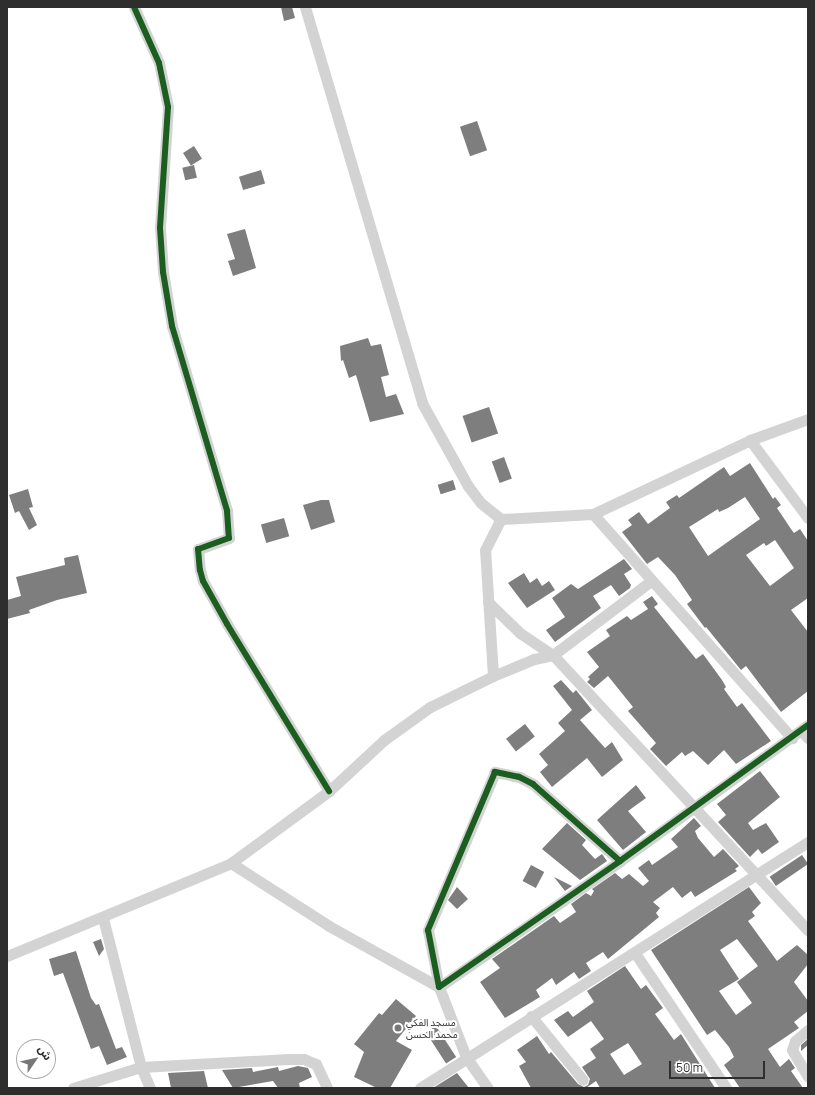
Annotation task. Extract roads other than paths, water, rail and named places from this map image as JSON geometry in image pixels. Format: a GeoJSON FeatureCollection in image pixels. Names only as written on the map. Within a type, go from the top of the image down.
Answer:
{"type":"FeatureCollection","features":[{"type":"Feature","properties":{"kind":"street"},"geometry":{"type":"LineString","coordinates":[[134,7],[159,63],[168,107],[160,228],[163,272],[172,326],[227,511],[229,538],[198,549],[200,570],[203,581],[227,624],[328,791]]}},
{"type":"Feature","properties":{"kind":"street"},"geometry":{"type":"LineString","coordinates":[[305,7],[422,402],[468,486],[481,503],[501,519],[593,514],[750,440],[808,419]]}},
{"type":"Feature","properties":{"kind":"street"},"geometry":{"type":"LineString","coordinates":[[750,440],[808,518]]}},
{"type":"Feature","properties":{"kind":"street"},"geometry":{"type":"LineString","coordinates":[[593,514],[792,738]]}},
{"type":"Feature","properties":{"kind":"street"},"geometry":{"type":"LineString","coordinates":[[493,676],[485,550],[501,519]]}},
{"type":"Feature","properties":{"kind":"street"},"geometry":{"type":"LineString","coordinates":[[7,956],[103,918],[231,863],[328,791],[384,740],[430,707],[527,661],[553,655],[651,581]]}},
{"type":"Feature","properties":{"kind":"street"},"geometry":{"type":"LineString","coordinates":[[488,602],[520,633],[553,655],[808,930]]}},
{"type":"Feature","properties":{"kind":"street"},"geometry":{"type":"LineString","coordinates":[[439,987],[620,861],[792,738],[806,731]]}},
{"type":"Feature","properties":{"kind":"street"},"geometry":{"type":"LineString","coordinates":[[488,1088],[466,1057],[439,987],[428,930],[495,772],[519,777],[534,784],[620,861]]}},
{"type":"Feature","properties":{"kind":"street"},"geometry":{"type":"LineString","coordinates":[[420,1088],[466,1057],[635,953],[755,874],[808,842]]}},
{"type":"Feature","properties":{"kind":"street"},"geometry":{"type":"LineString","coordinates":[[231,863],[329,926],[439,987]]}},
{"type":"Feature","properties":{"kind":"street"},"geometry":{"type":"LineString","coordinates":[[103,918],[141,1067],[150,1088]]}},
{"type":"Feature","properties":{"kind":"street"},"geometry":{"type":"LineString","coordinates":[[635,953],[726,1088]]}},
{"type":"Feature","properties":{"kind":"street"},"geometry":{"type":"LineString","coordinates":[[531,1016],[583,1080]]}},
{"type":"Feature","properties":{"kind":"street"},"geometry":{"type":"LineString","coordinates":[[808,1030],[796,1041],[792,1050],[808,1077]]}},
{"type":"Feature","properties":{"kind":"street"},"geometry":{"type":"LineString","coordinates":[[73,1088],[141,1067],[304,1059],[316,1064],[328,1088]]}},
{"type":"Feature","properties":{"kind":"place","name":"مسجد الفكي محمد الحسن"},"geometry":{"type":"Point","coordinates":[398,1028]}}]}
